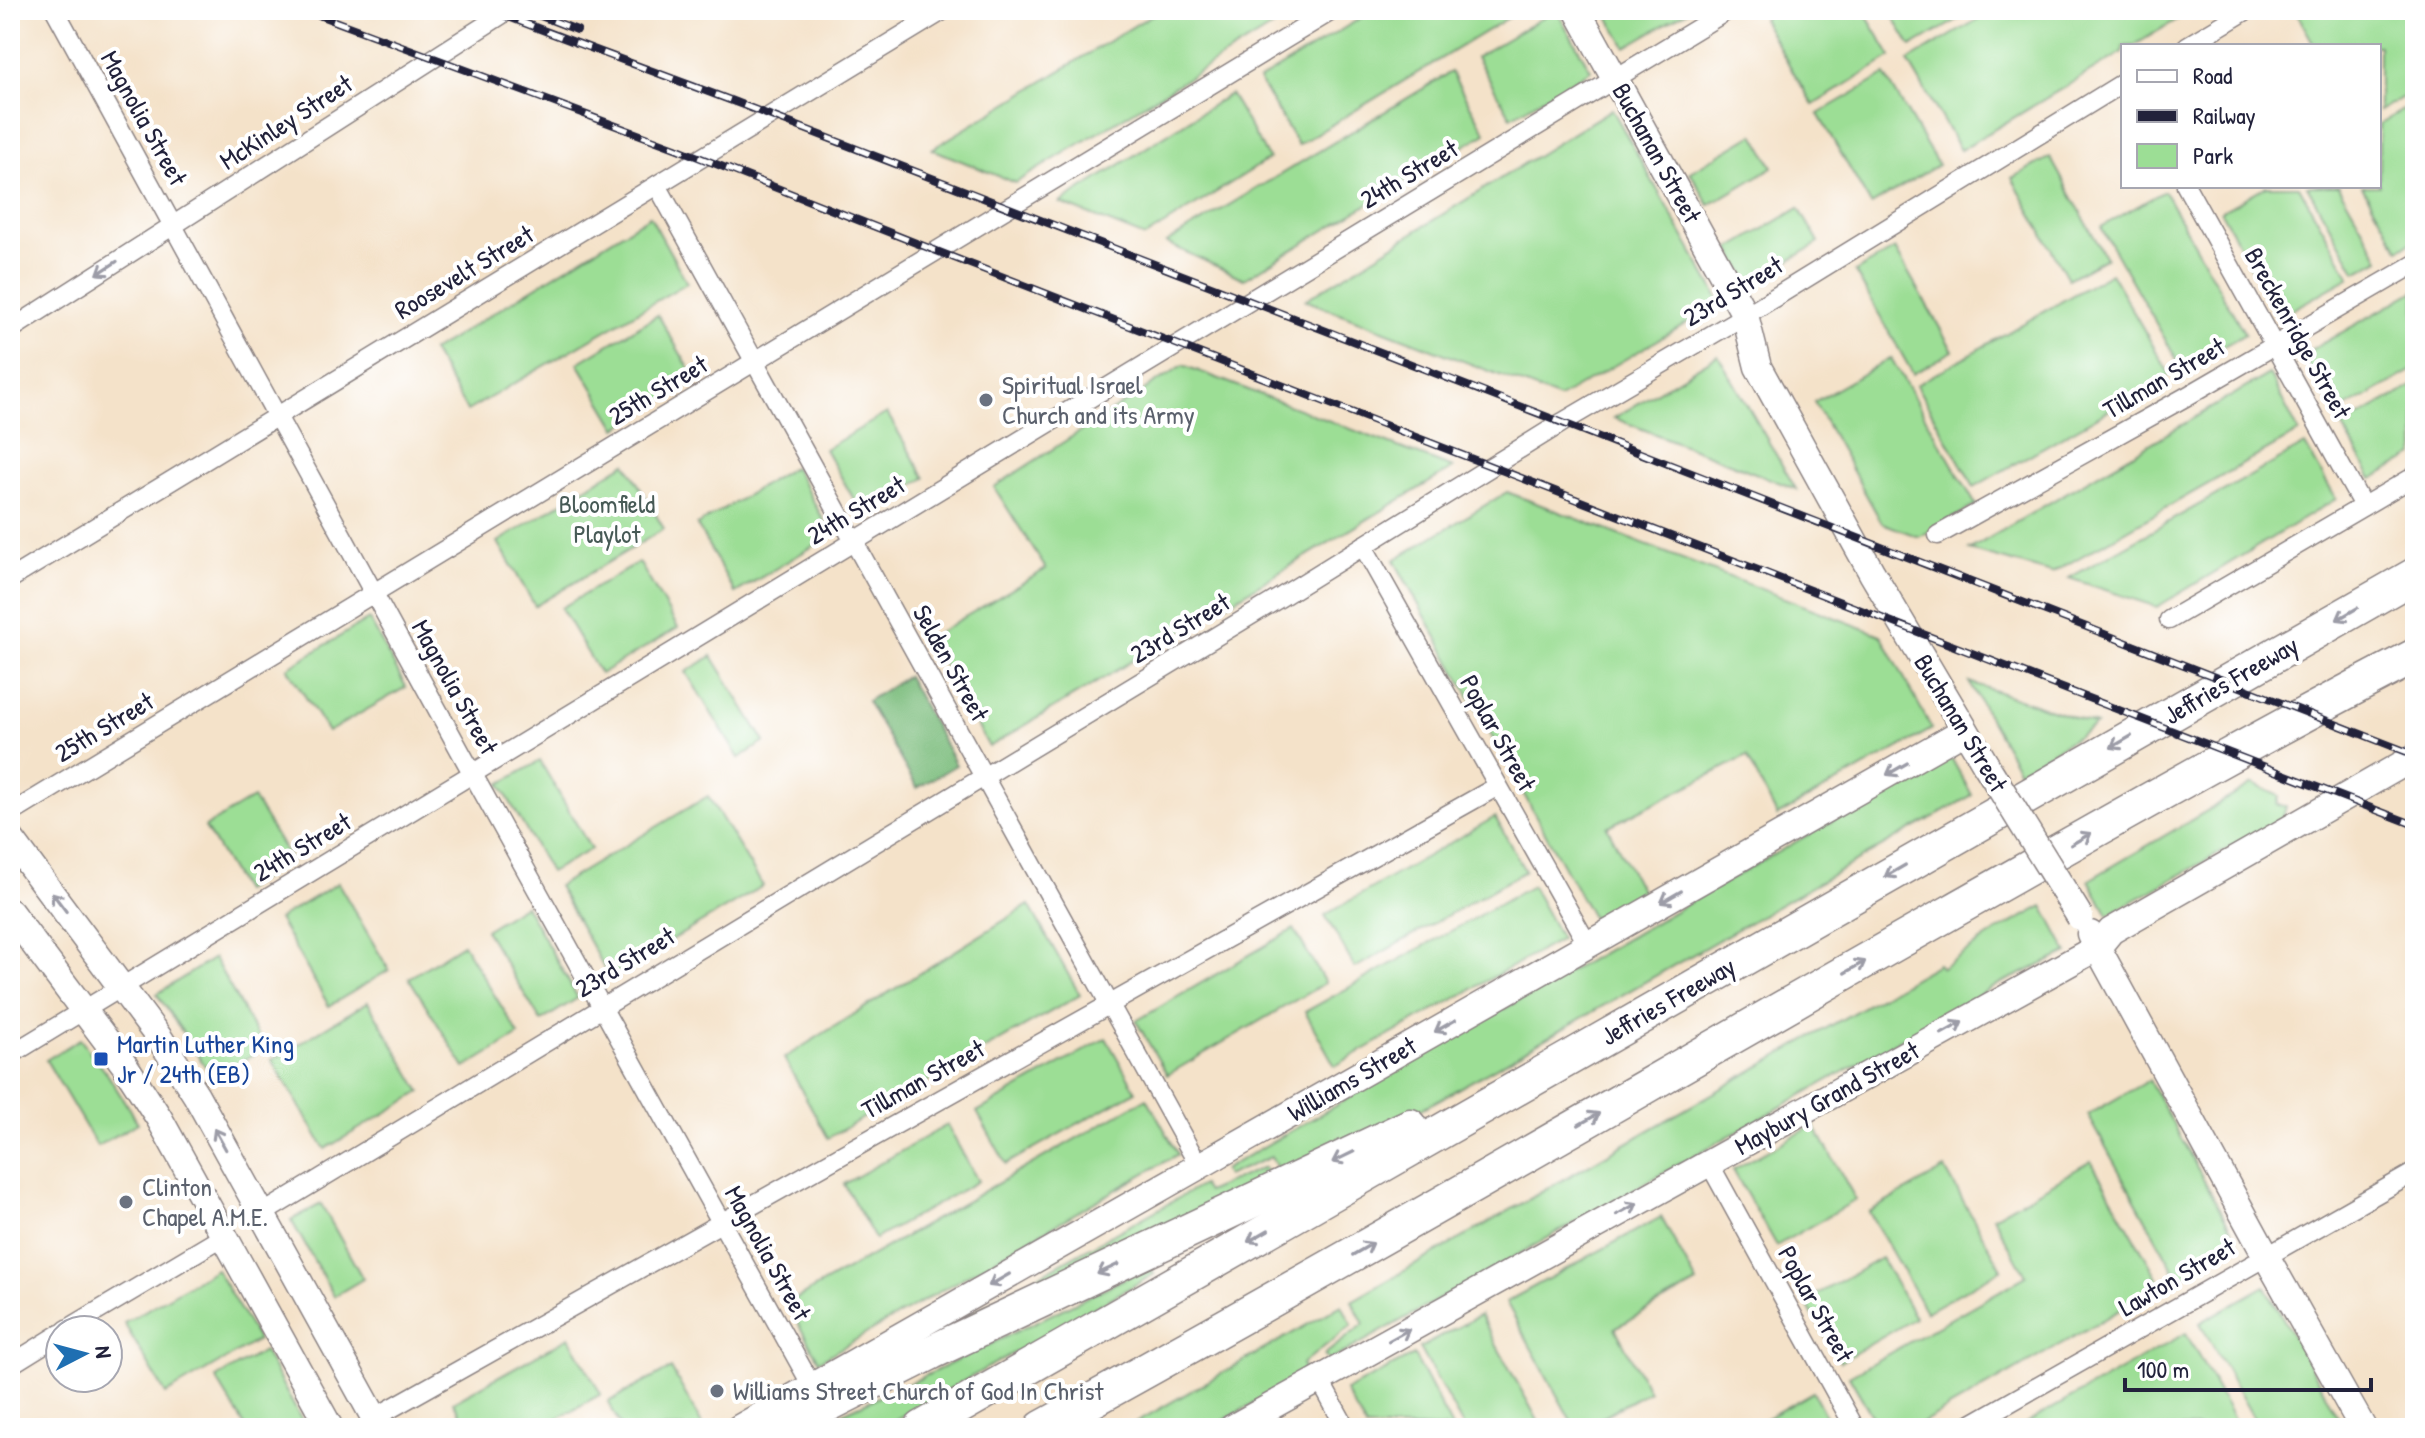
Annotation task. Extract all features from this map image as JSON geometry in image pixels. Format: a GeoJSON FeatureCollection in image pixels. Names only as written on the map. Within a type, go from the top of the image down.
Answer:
{"type":"FeatureCollection","features":[{"type":"Feature","properties":{"kind":"highway","name":"Jeffries Freeway"},"geometry":{"type":"LineString","coordinates":[[922,1428],[2415,575]]}},
{"type":"Feature","properties":{"kind":"highway"},"geometry":{"type":"LineString","coordinates":[[1042,1428],[1247,1316],[2278,727],[2415,656]]}},
{"type":"Feature","properties":{"kind":"highway"},"geometry":{"type":"LineString","coordinates":[[781,1428],[932,1352],[1666,1003]]}},
{"type":"Feature","properties":{"kind":"highway"},"geometry":{"type":"LineString","coordinates":[[1085,1428],[1247,1316]]}},
{"type":"Feature","properties":{"kind":"street","name":"Magnolia Street"},"geometry":{"type":"LineString","coordinates":[[55,10],[812,1386]]}},
{"type":"Feature","properties":{"kind":"street","name":"McKinley Street"},"geometry":{"type":"LineString","coordinates":[[10,330],[509,10]]}},
{"type":"Feature","properties":{"kind":"street","name":"Roosevelt Street"},"geometry":{"type":"LineString","coordinates":[[10,579],[944,10]]}},
{"type":"Feature","properties":{"kind":"street","name":"25th Street"},"geometry":{"type":"LineString","coordinates":[[10,814],[1333,10]]}},
{"type":"Feature","properties":{"kind":"street","name":"Buchanan Street"},"geometry":{"type":"LineString","coordinates":[[1577,10],[1745,315],[1758,367],[1872,573],[2098,947],[2363,1428]]}},
{"type":"Feature","properties":{"kind":"street","name":"24th Street"},"geometry":{"type":"LineString","coordinates":[[10,1055],[1728,10]]}},
{"type":"Feature","properties":{"kind":"street"},"geometry":{"type":"LineString","coordinates":[[2190,44],[2247,10]]}},
{"type":"Feature","properties":{"kind":"street","name":"23rd Street"},"geometry":{"type":"LineString","coordinates":[[262,1214],[2121,84]]}},
{"type":"Feature","properties":{"kind":"street","name":"Selden Street"},"geometry":{"type":"LineString","coordinates":[[657,185],[1199,1166]]}},
{"type":"Feature","properties":{"kind":"street","name":"Breckenridge Street"},"geometry":{"type":"LineString","coordinates":[[2187,188],[2363,506]]}},
{"type":"Feature","properties":{"kind":"street","name":"Tillman Street"},"geometry":{"type":"LineString","coordinates":[[1938,535],[2415,264]]}},
{"type":"Feature","properties":{"kind":"street"},"geometry":{"type":"LineString","coordinates":[[2169,620],[2415,476]]}},
{"type":"Feature","properties":{"kind":"street","name":"Poplar Street"},"geometry":{"type":"LineString","coordinates":[[1363,546],[1588,945]]}},
{"type":"Feature","properties":{"kind":"street","name":"Williams Street"},"geometry":{"type":"LineString","coordinates":[[739,1428],[1965,730]]}},
{"type":"Feature","properties":{"kind":"street","name":"Maybury Grand Street"},"geometry":{"type":"LineString","coordinates":[[1232,1428],[2098,947],[2111,931],[2415,757]]}},
{"type":"Feature","properties":{"kind":"street","name":"Tillman Street"},"geometry":{"type":"LineString","coordinates":[[377,1423],[721,1223],[1498,786]]}},
{"type":"Feature","properties":{"kind":"street"},"geometry":{"type":"LineString","coordinates":[[10,838],[160,1039],[196,1095],[377,1423]]}},
{"type":"Feature","properties":{"kind":"street"},"geometry":{"type":"LineString","coordinates":[[10,912],[124,1064],[159,1118],[330,1428]]}},
{"type":"Feature","properties":{"kind":"street"},"geometry":{"type":"LineString","coordinates":[[46,961],[73,958],[83,934]]}},
{"type":"Feature","properties":{"kind":"street"},"geometry":{"type":"LineString","coordinates":[[124,1064],[137,1042],[160,1039]]}},
{"type":"Feature","properties":{"kind":"street","name":"Poplar Street"},"geometry":{"type":"LineString","coordinates":[[1709,1163],[1855,1428]]}},
{"type":"Feature","properties":{"kind":"street","name":"Lawton Street"},"geometry":{"type":"LineString","coordinates":[[1965,1428],[2415,1172]]}},
{"type":"Feature","properties":{"kind":"street"},"geometry":{"type":"LineString","coordinates":[[93,1314],[224,1236]]}},
{"type":"Feature","properties":{"kind":"street"},"geometry":{"type":"LineString","coordinates":[[262,1304],[287,1307],[295,1299],[300,1283]]}},
{"type":"Feature","properties":{"kind":"street"},"geometry":{"type":"LineString","coordinates":[[299,1371],[306,1341],[317,1339],[334,1345]]}},
{"type":"Feature","properties":{"kind":"street"},"geometry":{"type":"LineString","coordinates":[[10,1365],[44,1344]]}},
{"type":"Feature","properties":{"kind":"street"},"geometry":{"type":"LineString","coordinates":[[1319,1379],[1346,1428]]}},
{"type":"Feature","properties":{"kind":"green space"},"geometry":{"type":"Polygon","coordinates":[[[1160,10],[1300,10],[1015,183],[932,149],[1160,10]]]}},
{"type":"Feature","properties":{"kind":"green space"},"geometry":{"type":"Polygon","coordinates":[[[1374,10],[1521,10],[1298,145],[1259,80],[1374,10]]]}},
{"type":"Feature","properties":{"kind":"green space"},"geometry":{"type":"Polygon","coordinates":[[[1556,10],[1591,70],[1511,117],[1476,57],[1556,10]]]}},
{"type":"Feature","properties":{"kind":"green space"},"geometry":{"type":"Polygon","coordinates":[[[1604,10],[1689,10],[1626,47],[1604,10]]]}},
{"type":"Feature","properties":{"kind":"green space"},"geometry":{"type":"Polygon","coordinates":[[[1777,10],[1863,10],[1891,57],[1813,105],[1762,19],[1777,10]]]}},
{"type":"Feature","properties":{"kind":"green space"},"geometry":{"type":"Polygon","coordinates":[[[1889,10],[1974,10],[1911,47],[1889,10]]]}},
{"type":"Feature","properties":{"kind":"green space"},"geometry":{"type":"Polygon","coordinates":[[[1994,10],[2193,10],[2136,44],[2121,44],[2121,53],[1960,150],[1908,61],[1994,10]]]}},
{"type":"Feature","properties":{"kind":"green space"},"geometry":{"type":"Polygon","coordinates":[[[2295,10],[2415,10],[2415,90],[2381,110],[2381,44],[2314,44],[2295,10]]]}},
{"type":"Feature","properties":{"kind":"green space"},"geometry":{"type":"Polygon","coordinates":[[[1451,72],[1486,133],[1244,279],[1166,243],[1451,72]]]}},
{"type":"Feature","properties":{"kind":"green space"},"geometry":{"type":"Polygon","coordinates":[[[1885,75],[1938,165],[1871,205],[1818,114],[1885,75]]]}},
{"type":"Feature","properties":{"kind":"green space"},"geometry":{"type":"Polygon","coordinates":[[[1230,94],[1269,159],[1145,237],[1060,203],[1230,94]]]}},
{"type":"Feature","properties":{"kind":"green space"},"geometry":{"type":"Polygon","coordinates":[[[2415,103],[2415,240],[2399,249],[2363,188],[2381,188],[2381,123],[2415,103]]]}},
{"type":"Feature","properties":{"kind":"green space"},"geometry":{"type":"Polygon","coordinates":[[[1612,109],[1721,303],[1559,398],[1305,300],[1612,109]]]}},
{"type":"Feature","properties":{"kind":"green space"},"geometry":{"type":"Polygon","coordinates":[[[1754,134],[1773,167],[1709,205],[1690,172],[1754,134]]]}},
{"type":"Feature","properties":{"kind":"green space"},"geometry":{"type":"Polygon","coordinates":[[[2050,157],[2106,258],[2068,279],[2012,178],[2050,157]]]}},
{"type":"Feature","properties":{"kind":"green space"},"geometry":{"type":"Polygon","coordinates":[[[2263,188],[2300,188],[2350,277],[2279,317],[2221,212],[2263,188]]]}},
{"type":"Feature","properties":{"kind":"green space"},"geometry":{"type":"Polygon","coordinates":[[[2308,188],[2340,188],[2380,259],[2356,272],[2308,188]]]}},
{"type":"Feature","properties":{"kind":"green space"},"geometry":{"type":"Polygon","coordinates":[[[2164,191],[2245,334],[2182,369],[2101,227],[2164,191]]]}},
{"type":"Feature","properties":{"kind":"green space"},"geometry":{"type":"Polygon","coordinates":[[[1799,208],[1819,243],[1750,284],[1730,249],[1799,208]]]}},
{"type":"Feature","properties":{"kind":"green space"},"geometry":{"type":"Polygon","coordinates":[[[650,216],[687,283],[467,411],[432,351],[650,216]]]}},
{"type":"Feature","properties":{"kind":"green space"},"geometry":{"type":"Polygon","coordinates":[[[1895,249],[1953,351],[1913,374],[1855,272],[1895,249]]]}},
{"type":"Feature","properties":{"kind":"green space"},"geometry":{"type":"Polygon","coordinates":[[[2111,273],[2170,375],[1974,487],[1916,385],[2111,273]]]}},
{"type":"Feature","properties":{"kind":"green space"},"geometry":{"type":"Polygon","coordinates":[[[2415,291],[2415,369],[2335,414],[2302,355],[2415,291]]]}},
{"type":"Feature","properties":{"kind":"green space"},"geometry":{"type":"Polygon","coordinates":[[[658,315],[696,380],[617,428],[578,363],[658,315]]]}},
{"type":"Feature","properties":{"kind":"green space"},"geometry":{"type":"Polygon","coordinates":[[[1718,355],[1796,489],[1614,418],[1718,355]]]}},
{"type":"Feature","properties":{"kind":"green space"},"geometry":{"type":"Polygon","coordinates":[[[1891,358],[1976,505],[1919,537],[1882,523],[1814,402],[1891,358]]]}},
{"type":"Feature","properties":{"kind":"green space"},"geometry":{"type":"Polygon","coordinates":[[[1183,365],[1453,468],[989,747],[929,638],[1046,569],[994,487],[1183,365]]]}},
{"type":"Feature","properties":{"kind":"green space"},"geometry":{"type":"Polygon","coordinates":[[[2269,374],[2299,432],[2052,573],[1969,550],[2269,374]]]}},
{"type":"Feature","properties":{"kind":"green space"},"geometry":{"type":"Polygon","coordinates":[[[2415,385],[2415,455],[2372,479],[2342,426],[2415,385]]]}},
{"type":"Feature","properties":{"kind":"green space"},"geometry":{"type":"Polygon","coordinates":[[[887,413],[925,478],[863,515],[825,449],[887,413]]]}},
{"type":"Feature","properties":{"kind":"green space"},"geometry":{"type":"Polygon","coordinates":[[[2305,445],[2336,499],[2157,607],[2069,578],[2305,445]]]}},
{"type":"Feature","properties":{"kind":"green space","name":"Bloomfield Playlot"},"geometry":{"type":"Polygon","coordinates":[[[626,463],[664,529],[535,606],[498,542],[626,463]]]}},
{"type":"Feature","properties":{"kind":"green space"},"geometry":{"type":"Polygon","coordinates":[[[794,467],[832,535],[735,593],[697,525],[794,467]]]}},
{"type":"Feature","properties":{"kind":"green space"},"geometry":{"type":"Polygon","coordinates":[[[1507,492],[1881,635],[1932,729],[1777,816],[1747,756],[1607,827],[1643,894],[1594,921],[1394,560],[1507,492]]]}},
{"type":"Feature","properties":{"kind":"green space"},"geometry":{"type":"Polygon","coordinates":[[[639,562],[678,628],[600,674],[561,608],[639,562]]]}},
{"type":"Feature","properties":{"kind":"green space"},"geometry":{"type":"Polygon","coordinates":[[[369,619],[406,687],[328,732],[287,668],[369,619]]]}},
{"type":"Feature","properties":{"kind":"green space"},"geometry":{"type":"Polygon","coordinates":[[[712,656],[765,742],[739,758],[686,672],[712,656]]]}},
{"type":"Feature","properties":{"kind":"green space"},"geometry":{"type":"Polygon","coordinates":[[[907,676],[956,765],[917,788],[867,701],[907,676]]]}},
{"type":"Feature","properties":{"kind":"green space"},"geometry":{"type":"Polygon","coordinates":[[[1969,682],[2096,725],[2019,771],[1969,682]]]}},
{"type":"Feature","properties":{"kind":"green space"},"geometry":{"type":"Polygon","coordinates":[[[1949,754],[1972,795],[1440,1099],[1352,1146],[1283,1179],[1271,1157],[1226,1176],[1223,1170],[1949,754]]]}},
{"type":"Feature","properties":{"kind":"green space"},"geometry":{"type":"Polygon","coordinates":[[[540,761],[591,849],[550,872],[500,784],[540,761]]]}},
{"type":"Feature","properties":{"kind":"green space"},"geometry":{"type":"Polygon","coordinates":[[[2253,784],[2279,796],[2277,805],[2286,806],[2283,818],[2108,915],[2089,880],[2253,784]]]}},
{"type":"Feature","properties":{"kind":"green space"},"geometry":{"type":"Polygon","coordinates":[[[708,796],[763,886],[609,977],[558,886],[708,796]]]}},
{"type":"Feature","properties":{"kind":"green space"},"geometry":{"type":"Polygon","coordinates":[[[253,798],[291,861],[243,891],[205,827],[253,798]]]}},
{"type":"Feature","properties":{"kind":"green space"},"geometry":{"type":"Polygon","coordinates":[[[1495,817],[1525,871],[1355,968],[1325,915],[1495,817]]]}},
{"type":"Feature","properties":{"kind":"green space"},"geometry":{"type":"Polygon","coordinates":[[[338,883],[389,970],[329,1006],[278,919],[338,883]]]}},
{"type":"Feature","properties":{"kind":"green space"},"geometry":{"type":"Polygon","coordinates":[[[1532,886],[1561,939],[1335,1066],[1305,1012],[1532,886]]]}},
{"type":"Feature","properties":{"kind":"green space"},"geometry":{"type":"Polygon","coordinates":[[[525,905],[578,998],[541,1021],[485,930],[525,905]]]}},
{"type":"Feature","properties":{"kind":"green space"},"geometry":{"type":"Polygon","coordinates":[[[1029,905],[1080,995],[828,1138],[784,1058],[1029,905]]]}},
{"type":"Feature","properties":{"kind":"green space"},"geometry":{"type":"Polygon","coordinates":[[[2043,906],[2068,953],[2001,983],[1329,1361],[1324,1355],[1364,1324],[1352,1301],[1938,964],[1942,968],[1997,931],[2043,906]]]}},
{"type":"Feature","properties":{"kind":"green space"},"geometry":{"type":"Polygon","coordinates":[[[1294,929],[1325,983],[1167,1075],[1136,1021],[1294,929]]]}},
{"type":"Feature","properties":{"kind":"green space"},"geometry":{"type":"Polygon","coordinates":[[[463,944],[519,1035],[465,1068],[409,978],[463,944]]]}},
{"type":"Feature","properties":{"kind":"green space"},"geometry":{"type":"Polygon","coordinates":[[[214,958],[264,1048],[213,1078],[157,994],[214,958]]]}},
{"type":"Feature","properties":{"kind":"green space"},"geometry":{"type":"Polygon","coordinates":[[[368,1002],[421,1092],[325,1149],[272,1060],[368,1002]]]}},
{"type":"Feature","properties":{"kind":"green space"},"geometry":{"type":"Polygon","coordinates":[[[1106,1038],[1136,1091],[1006,1164],[977,1112],[1106,1038]]]}},
{"type":"Feature","properties":{"kind":"green space"},"geometry":{"type":"Polygon","coordinates":[[[80,1039],[108,1075],[138,1123],[97,1146],[46,1060],[80,1039]]]}},
{"type":"Feature","properties":{"kind":"green space"},"geometry":{"type":"Polygon","coordinates":[[[2149,1080],[2239,1244],[2179,1279],[2088,1115],[2149,1080]]]}},
{"type":"Feature","properties":{"kind":"green space"},"geometry":{"type":"Polygon","coordinates":[[[1147,1098],[1178,1154],[819,1361],[787,1304],[1147,1098]]]}},
{"type":"Feature","properties":{"kind":"green space"},"geometry":{"type":"Polygon","coordinates":[[[947,1125],[978,1181],[875,1239],[844,1184],[947,1125]]]}},
{"type":"Feature","properties":{"kind":"green space"},"geometry":{"type":"Polygon","coordinates":[[[1814,1125],[1856,1200],[1776,1246],[1733,1170],[1814,1125]]]}},
{"type":"Feature","properties":{"kind":"green space"},"geometry":{"type":"Polygon","coordinates":[[[2091,1161],[2162,1286],[1914,1428],[1879,1428],[1849,1376],[2026,1276],[1993,1217],[2091,1161]]]}},
{"type":"Feature","properties":{"kind":"green space"},"geometry":{"type":"Polygon","coordinates":[[[1264,1167],[1274,1183],[766,1427],[1202,1185],[1207,1192],[1264,1167]]]}},
{"type":"Feature","properties":{"kind":"green space"},"geometry":{"type":"Polygon","coordinates":[[[1945,1169],[2002,1269],[1926,1312],[1869,1212],[1945,1169]]]}},
{"type":"Feature","properties":{"kind":"green space"},"geometry":{"type":"Polygon","coordinates":[[[321,1204],[363,1279],[334,1296],[291,1220],[321,1204]]]}},
{"type":"Feature","properties":{"kind":"green space"},"geometry":{"type":"Polygon","coordinates":[[[1661,1217],[1697,1283],[1615,1328],[1649,1391],[1582,1428],[1575,1428],[1506,1302],[1661,1217]]]}},
{"type":"Feature","properties":{"kind":"green space"},"geometry":{"type":"Polygon","coordinates":[[[1881,1258],[1915,1318],[1840,1362],[1805,1301],[1881,1258]]]}},
{"type":"Feature","properties":{"kind":"green space"},"geometry":{"type":"Polygon","coordinates":[[[1150,1266],[1154,1274],[880,1428],[809,1428],[919,1379],[1150,1266]]]}},
{"type":"Feature","properties":{"kind":"green space"},"geometry":{"type":"Polygon","coordinates":[[[216,1269],[258,1340],[166,1394],[124,1323],[216,1269]]]}},
{"type":"Feature","properties":{"kind":"green space"},"geometry":{"type":"Polygon","coordinates":[[[2265,1286],[2343,1426],[2340,1428],[2259,1428],[2200,1323],[2265,1286]]]}},
{"type":"Feature","properties":{"kind":"green space"},"geometry":{"type":"Polygon","coordinates":[[[1342,1305],[1352,1325],[1302,1364],[1306,1374],[1210,1428],[1126,1428],[1342,1305]]]}},
{"type":"Feature","properties":{"kind":"green space"},"geometry":{"type":"Polygon","coordinates":[[[1480,1315],[1542,1428],[1464,1428],[1420,1348],[1480,1315]]]}},
{"type":"Feature","properties":{"kind":"green space"},"geometry":{"type":"Polygon","coordinates":[[[2186,1333],[2239,1428],[2018,1428],[2186,1333]]]}},
{"type":"Feature","properties":{"kind":"green space"},"geometry":{"type":"Polygon","coordinates":[[[569,1337],[601,1394],[540,1428],[468,1428],[453,1402],[569,1337]]]}},
{"type":"Feature","properties":{"kind":"green space"},"geometry":{"type":"Polygon","coordinates":[[[264,1351],[306,1428],[246,1428],[216,1378],[264,1351]]]}},
{"type":"Feature","properties":{"kind":"green space"},"geometry":{"type":"Polygon","coordinates":[[[1414,1355],[1452,1428],[1366,1428],[1345,1391],[1414,1355]]]}},
{"type":"Feature","properties":{"kind":"green space"},"geometry":{"type":"Polygon","coordinates":[[[671,1368],[704,1428],[622,1428],[608,1402],[671,1368]]]}},
{"type":"Feature","properties":{"kind":"green space"},"geometry":{"type":"Polygon","coordinates":[[[1813,1392],[1832,1428],[1760,1428],[1758,1423],[1813,1392]]]}},
{"type":"Feature","properties":{"kind":"railway"},"geometry":{"type":"LineString","coordinates":[[305,10],[678,149],[2415,825]]}},
{"type":"Feature","properties":{"kind":"railway"},"geometry":{"type":"LineString","coordinates":[[491,10],[743,105],[2415,755]]}},
{"type":"Feature","properties":{"kind":"railway"},"geometry":{"type":"LineString","coordinates":[[525,10],[577,30]]}},
{"type":"Feature","properties":{"kind":"place","name":"Spiritual Israel Church and its Army"},"geometry":{"type":"Point","coordinates":[986,400]}},
{"type":"Feature","properties":{"kind":"place","name":"Martin Luther King Jr / 24th (EB)"},"geometry":{"type":"Point","coordinates":[101,1059]}},
{"type":"Feature","properties":{"kind":"place","name":"Clinton Chapel A.M.E."},"geometry":{"type":"Point","coordinates":[126,1202]}},
{"type":"Feature","properties":{"kind":"place","name":"Williams Street Church of God In Christ"},"geometry":{"type":"Point","coordinates":[717,1391]}}]}
